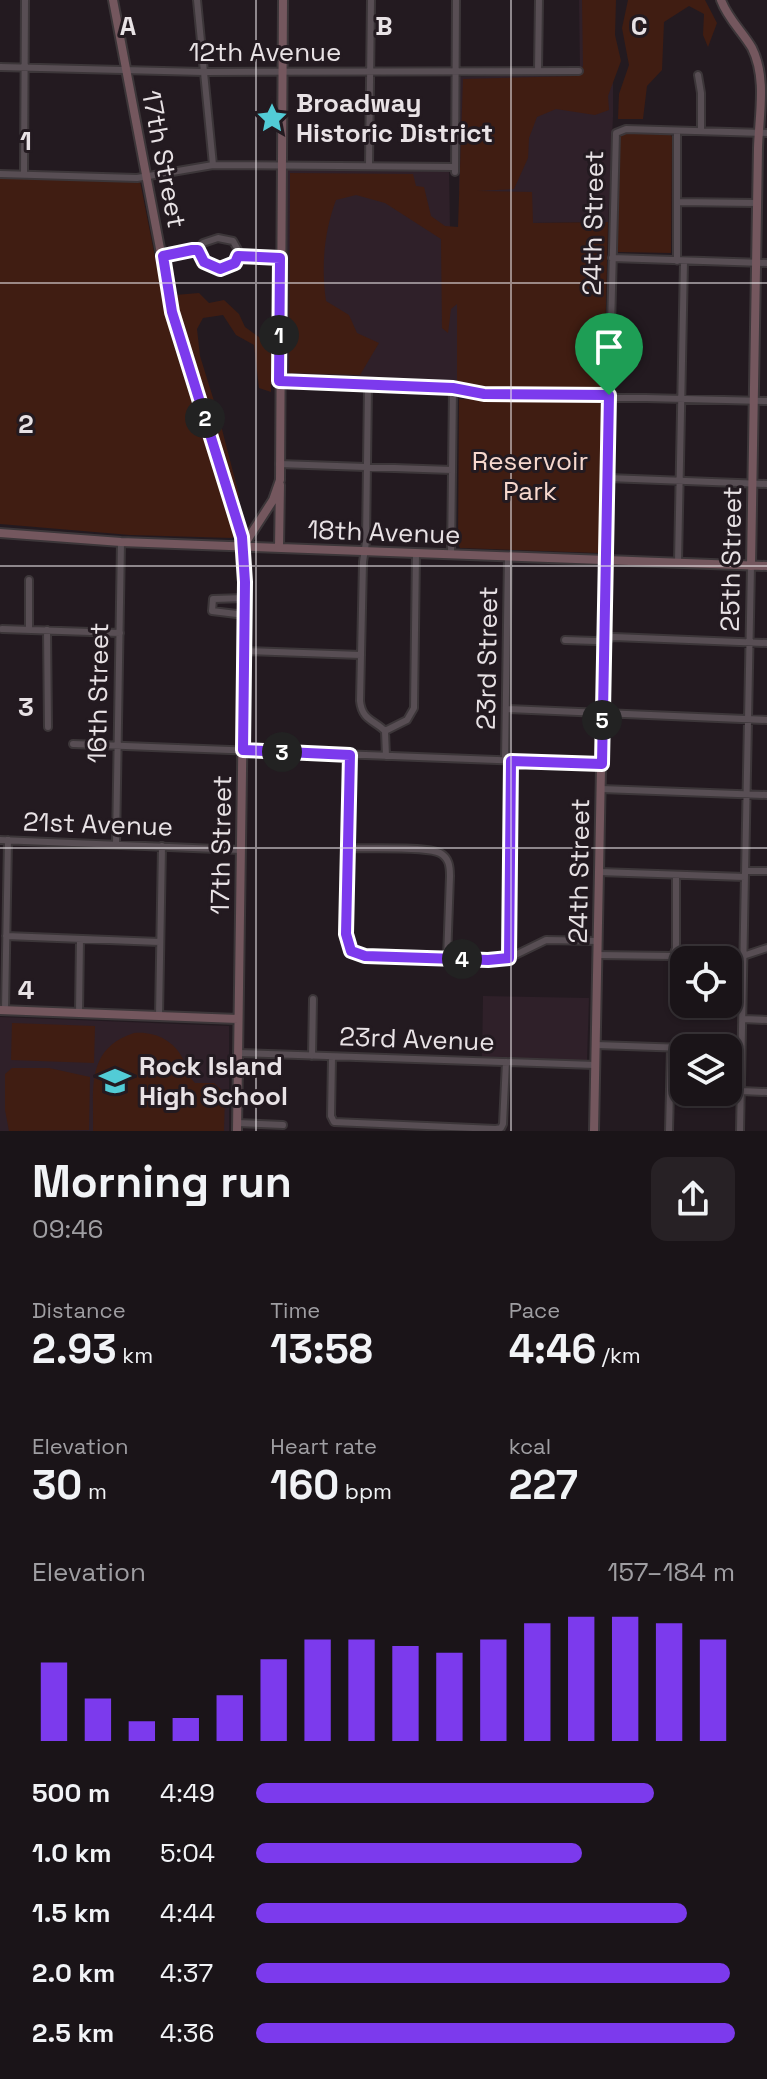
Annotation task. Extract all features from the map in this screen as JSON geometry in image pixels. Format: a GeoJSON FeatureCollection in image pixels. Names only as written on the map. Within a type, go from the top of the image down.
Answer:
{"type":"FeatureCollection","features":[{"type":"Feature","properties":{"kind":"street"},"geometry":{"type":"LineString","coordinates":[[24,174],[25,0]]}},
{"type":"Feature","properties":{"kind":"street","name":"17th Street"},"geometry":{"type":"LineString","coordinates":[[113,0],[172,312],[243,546],[245,615],[237,1127]]}},
{"type":"Feature","properties":{"kind":"street"},"geometry":{"type":"LineString","coordinates":[[197,0],[213,165]]}},
{"type":"Feature","properties":{"kind":"street"},"geometry":{"type":"LineString","coordinates":[[279,547],[283,0]]}},
{"type":"Feature","properties":{"kind":"street"},"geometry":{"type":"LineString","coordinates":[[369,165],[371,0]]}},
{"type":"Feature","properties":{"kind":"street"},"geometry":{"type":"LineString","coordinates":[[0,174],[147,177],[213,165],[369,165],[454,169],[456,0]]}},
{"type":"Feature","properties":{"kind":"street"},"geometry":{"type":"LineString","coordinates":[[538,71],[539,0]]}},
{"type":"Feature","properties":{"kind":"street","name":"25th Street"},"geometry":{"type":"LineString","coordinates":[[721,0],[731,20],[751,46],[763,87],[742,1034]]}},
{"type":"Feature","properties":{"kind":"street","name":"12th Avenue"},"geometry":{"type":"LineString","coordinates":[[0,67],[204,72],[579,71]]}},
{"type":"Feature","properties":{"kind":"street"},"geometry":{"type":"LineString","coordinates":[[698,75],[701,131]]}},
{"type":"Feature","properties":{"kind":"street","name":"24th Street"},"geometry":{"type":"LineString","coordinates":[[594,1131],[617,132],[626,129],[677,131]]}},
{"type":"Feature","properties":{"kind":"street"},"geometry":{"type":"LineString","coordinates":[[678,562],[682,397],[677,131],[763,133]]}},
{"type":"Feature","properties":{"kind":"street"},"geometry":{"type":"LineString","coordinates":[[677,202],[762,204]]}},
{"type":"Feature","properties":{"kind":"street"},"geometry":{"type":"LineString","coordinates":[[163,256],[198,250],[209,240],[228,239],[235,244],[238,256],[235,263],[220,269],[204,262],[198,250]]}},
{"type":"Feature","properties":{"kind":"street"},"geometry":{"type":"LineString","coordinates":[[238,256],[280,258]]}},
{"type":"Feature","properties":{"kind":"street"},"geometry":{"type":"LineString","coordinates":[[612,258],[767,263]]}},
{"type":"Feature","properties":{"kind":"street"},"geometry":{"type":"LineString","coordinates":[[279,381],[453,388],[484,394],[767,401]]}},
{"type":"Feature","properties":{"kind":"street"},"geometry":{"type":"LineString","coordinates":[[368,386],[362,712],[366,719],[385,731]]}},
{"type":"Feature","properties":{"kind":"street"},"geometry":{"type":"LineString","coordinates":[[451,555],[453,388]]}},
{"type":"Feature","properties":{"kind":"street"},"geometry":{"type":"LineString","coordinates":[[279,464],[452,470]]}},
{"type":"Feature","properties":{"kind":"street"},"geometry":{"type":"LineString","coordinates":[[608,478],[767,484]]}},
{"type":"Feature","properties":{"kind":"street"},"geometry":{"type":"LineString","coordinates":[[243,546],[273,500],[280,480]]}},
{"type":"Feature","properties":{"kind":"street","name":"18th Avenue"},"geometry":{"type":"LineString","coordinates":[[0,533],[121,542],[767,566]]}},
{"type":"Feature","properties":{"kind":"street","name":"16th Street"},"geometry":{"type":"LineString","coordinates":[[116,844],[121,542]]}},
{"type":"Feature","properties":{"kind":"street"},"geometry":{"type":"LineString","coordinates":[[385,731],[407,720],[414,708],[416,553]]}},
{"type":"Feature","properties":{"kind":"street","name":"23rd Street"},"geometry":{"type":"LineString","coordinates":[[508,556],[509,958]]}},
{"type":"Feature","properties":{"kind":"street"},"geometry":{"type":"LineString","coordinates":[[29,580],[29,630]]}},
{"type":"Feature","properties":{"kind":"street"},"geometry":{"type":"LineString","coordinates":[[245,598],[213,599],[212,611],[245,615]]}},
{"type":"Feature","properties":{"kind":"street"},"geometry":{"type":"LineString","coordinates":[[2,629],[120,633]]}},
{"type":"Feature","properties":{"kind":"street"},"geometry":{"type":"LineString","coordinates":[[47,630],[48,727]]}},
{"type":"Feature","properties":{"kind":"street"},"geometry":{"type":"LineString","coordinates":[[565,640],[614,637],[767,643]]}},
{"type":"Feature","properties":{"kind":"street"},"geometry":{"type":"LineString","coordinates":[[244,651],[361,655]]}},
{"type":"Feature","properties":{"kind":"street"},"geometry":{"type":"LineString","coordinates":[[506,709],[767,720]]}},
{"type":"Feature","properties":{"kind":"street"},"geometry":{"type":"LineString","coordinates":[[385,731],[386,756]]}},
{"type":"Feature","properties":{"kind":"street"},"geometry":{"type":"LineString","coordinates":[[73,744],[602,764]]}},
{"type":"Feature","properties":{"kind":"street"},"geometry":{"type":"LineString","coordinates":[[350,755],[346,934],[351,951],[365,956],[509,958],[546,940],[598,941]]}},
{"type":"Feature","properties":{"kind":"street"},"geometry":{"type":"LineString","coordinates":[[601,789],[767,795]]}},
{"type":"Feature","properties":{"kind":"street"},"geometry":{"type":"LineString","coordinates":[[4,840],[6,936],[2,1010],[238,1019]]}},
{"type":"Feature","properties":{"kind":"street","name":"21st Avenue"},"geometry":{"type":"LineString","coordinates":[[4,840],[241,850]]}},
{"type":"Feature","properties":{"kind":"street"},"geometry":{"type":"LineString","coordinates":[[159,1016],[162,846]]}},
{"type":"Feature","properties":{"kind":"street"},"geometry":{"type":"LineString","coordinates":[[348,848],[432,851],[446,858],[450,866],[447,959]]}},
{"type":"Feature","properties":{"kind":"street"},"geometry":{"type":"LineString","coordinates":[[599,872],[676,875],[767,871]]}},
{"type":"Feature","properties":{"kind":"street"},"geometry":{"type":"LineString","coordinates":[[597,955],[668,957],[674,954],[676,875]]}},
{"type":"Feature","properties":{"kind":"street"},"geometry":{"type":"LineString","coordinates":[[6,936],[160,942]]}},
{"type":"Feature","properties":{"kind":"street"},"geometry":{"type":"LineString","coordinates":[[79,1013],[80,939]]}},
{"type":"Feature","properties":{"kind":"street"},"geometry":{"type":"LineString","coordinates":[[743,956],[767,948]]}},
{"type":"Feature","properties":{"kind":"street"},"geometry":{"type":"LineString","coordinates":[[312,1056],[313,999]]}},
{"type":"Feature","properties":{"kind":"street"},"geometry":{"type":"LineString","coordinates":[[743,1019],[767,1020]]}},
{"type":"Feature","properties":{"kind":"street"},"geometry":{"type":"LineString","coordinates":[[596,1045],[670,1048]]}},
{"type":"Feature","properties":{"kind":"street","name":"23rd Avenue"},"geometry":{"type":"LineString","coordinates":[[238,1053],[595,1065]]}},
{"type":"Feature","properties":{"kind":"street"},"geometry":{"type":"LineString","coordinates":[[332,1057],[331,1116],[334,1122],[496,1129],[502,1127],[506,1062]]}},
{"type":"Feature","properties":{"kind":"street"},"geometry":{"type":"LineString","coordinates":[[669,1131],[670,1090]]}},
{"type":"Feature","properties":{"kind":"street"},"geometry":{"type":"LineString","coordinates":[[742,1091],[767,1092]]}},
{"type":"Feature","properties":{"kind":"street","name":"25th Street"},"geometry":{"type":"LineString","coordinates":[[740,1131],[741,1106]]}},
{"type":"Feature","properties":{"kind":"street"},"geometry":{"type":"LineString","coordinates":[[237,1127],[283,1125]]}},
{"type":"Feature","properties":{"kind":"shaded area"},"geometry":{"type":"Polygon","coordinates":[[[579,0],[613,0],[613,117],[608,222],[533,223],[459,191],[460,77],[580,74],[579,0]]]}},
{"type":"Feature","properties":{"kind":"shaded area"},"geometry":{"type":"Polygon","coordinates":[[[287,168],[449,171],[450,229],[458,230],[457,381],[287,374],[287,168]]]}},
{"type":"Feature","properties":{"kind":"shaded area"},"geometry":{"type":"Polygon","coordinates":[[[483,996],[589,998],[587,1061],[482,1058],[483,996]]]}},
{"type":"Feature","properties":{"kind":"shaded area","name":"Rock Island High School"},"geometry":{"type":"Polygon","coordinates":[[[0,1017],[229,1026],[229,1131],[0,1131],[0,1017]]]}},
{"type":"Feature","properties":{"kind":"green space"},"geometry":{"type":"Polygon","coordinates":[[[582,0],[616,0],[615,35],[621,61],[608,96],[609,110],[595,115],[556,109],[537,117],[529,138],[528,158],[514,189],[477,191],[532,192],[533,223],[608,222],[604,388],[480,387],[457,381],[457,304],[451,309],[448,333],[442,328],[441,239],[385,203],[356,195],[336,200],[332,212],[325,250],[326,301],[349,315],[357,333],[379,343],[360,375],[289,373],[290,173],[413,174],[416,186],[424,187],[431,216],[445,226],[458,227],[463,79],[577,76],[583,66],[582,0]]]}},
{"type":"Feature","properties":{"kind":"green space"},"geometry":{"type":"Polygon","coordinates":[[[628,0],[705,0],[717,23],[708,47],[703,35],[704,14],[689,6],[664,22],[662,70],[647,86],[643,119],[618,119],[619,94],[629,65],[622,28],[628,0]]]}},
{"type":"Feature","properties":{"kind":"green space"},"geometry":{"type":"Polygon","coordinates":[[[622,132],[670,134],[672,137],[671,253],[618,252],[618,137],[622,132]]]}},
{"type":"Feature","properties":{"kind":"green space"},"geometry":{"type":"Polygon","coordinates":[[[0,176],[140,181],[170,333],[234,536],[232,538],[130,535],[0,524],[0,176]]]}},
{"type":"Feature","properties":{"kind":"green space"},"geometry":{"type":"Polygon","coordinates":[[[199,293],[209,303],[224,300],[239,314],[245,327],[271,346],[271,392],[259,388],[254,345],[236,335],[223,315],[203,318],[197,329],[200,356],[239,495],[237,502],[175,295],[199,293]]]}},
{"type":"Feature","properties":{"kind":"green space","name":"Reservoir Park"},"geometry":{"type":"Polygon","coordinates":[[[459,399],[598,401],[604,407],[598,553],[460,548],[459,399]]]}},
{"type":"Feature","properties":{"kind":"green space"},"geometry":{"type":"Polygon","coordinates":[[[12,1023],[95,1026],[94,1063],[11,1060],[12,1023]]]}},
{"type":"Feature","properties":{"kind":"green space"},"geometry":{"type":"Polygon","coordinates":[[[134,1033],[156,1035],[169,1042],[179,1052],[195,1083],[214,1083],[225,1093],[224,1131],[93,1131],[93,1086],[100,1060],[118,1040],[134,1033]]]}},
{"type":"Feature","properties":{"kind":"green space"},"geometry":{"type":"Polygon","coordinates":[[[12,1068],[49,1068],[90,1077],[89,1130],[9,1131],[5,1110],[5,1074],[12,1068]]]}},
{"type":"Feature","properties":{"kind":"place","name":"Broadway Historic District"},"geometry":{"type":"Point","coordinates":[272,118]}},
{"type":"Feature","properties":{"kind":"place","name":"Rock Island High School"},"geometry":{"type":"Point","coordinates":[115,1081]}},
{"type":"Feature","properties":{"kind":"route"},"geometry":{"type":"LineString","coordinates":[[198,250],[204,262],[220,269],[235,263],[238,256],[280,258],[279,381],[453,388],[484,394],[609,395],[602,764],[511,761],[509,958],[447,959],[356,954],[349,949],[346,934],[350,755],[243,750],[245,556],[242,537],[172,312],[163,256],[198,250]]}}]}
